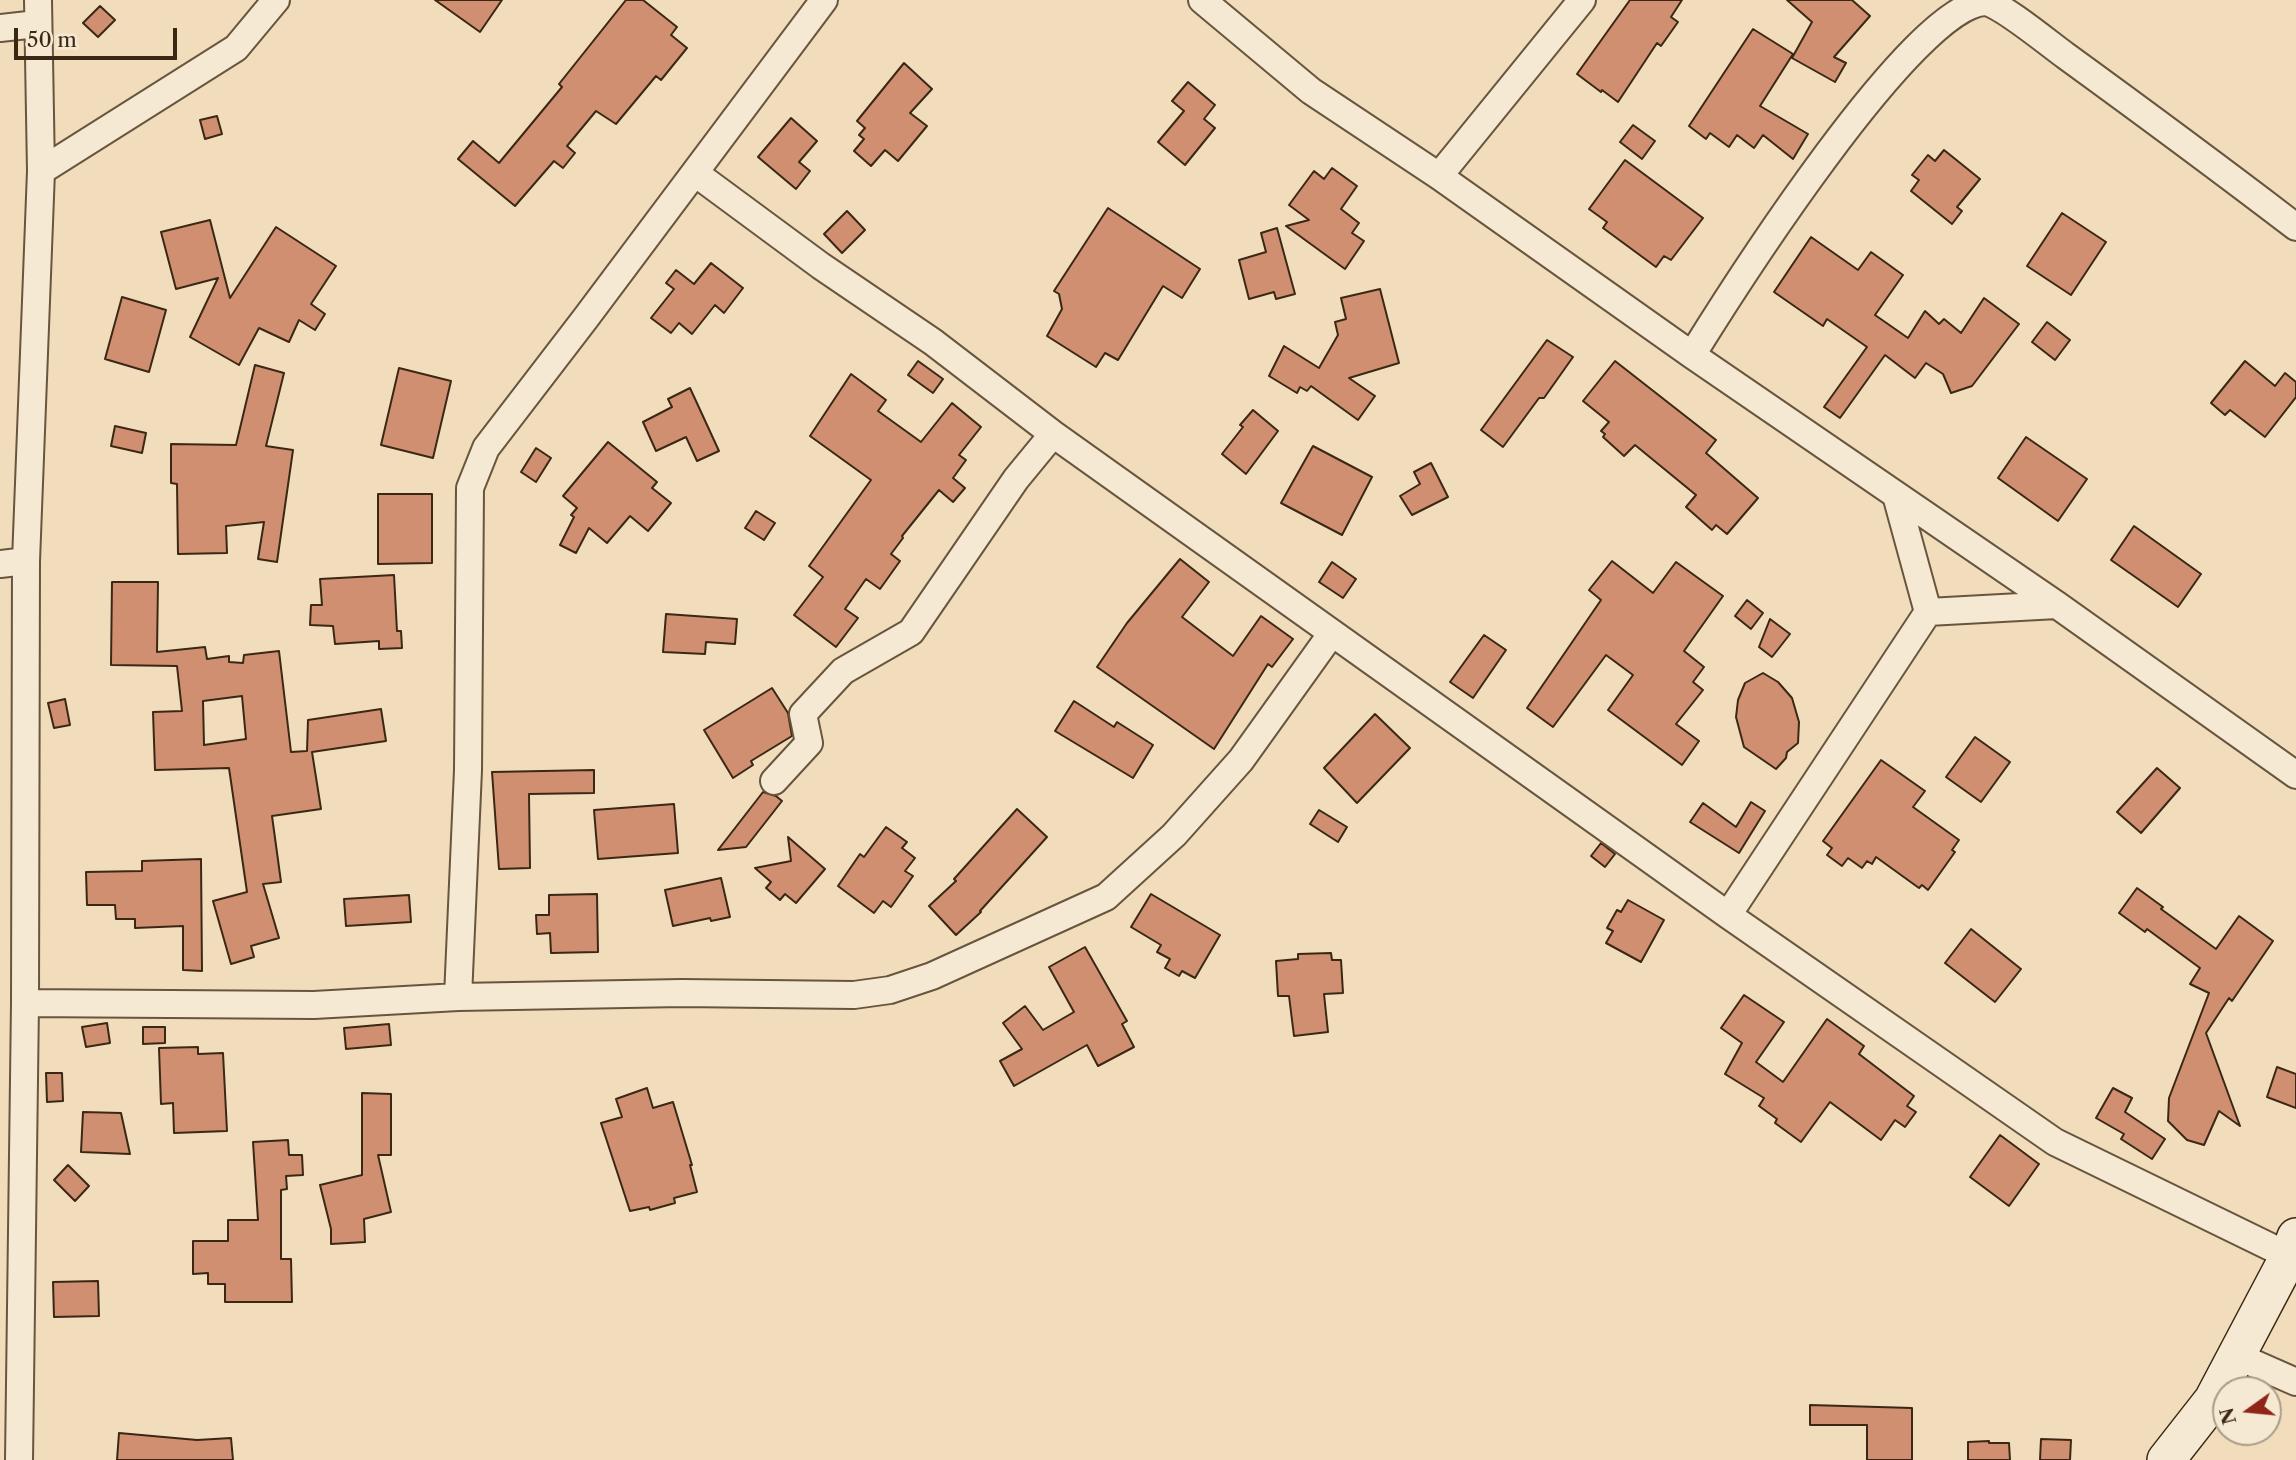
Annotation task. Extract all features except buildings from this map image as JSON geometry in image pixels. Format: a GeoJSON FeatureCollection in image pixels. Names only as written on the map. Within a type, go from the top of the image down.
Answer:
{"type":"FeatureCollection","features":[{"type":"Feature","properties":{"kind":"street"},"geometry":{"type":"LineString","coordinates":[[41,172],[236,48],[276,0]]}},
{"type":"Feature","properties":{"kind":"street"},"geometry":{"type":"LineString","coordinates":[[457,998],[468,770],[470,488],[486,448],[824,0]]}},
{"type":"Feature","properties":{"kind":"street"},"geometry":{"type":"LineString","coordinates":[[1202,0],[1311,91],[1439,176],[1692,355],[2057,605],[2296,775]]}},
{"type":"Feature","properties":{"kind":"street"},"geometry":{"type":"LineString","coordinates":[[1439,176],[1582,0]]}},
{"type":"Feature","properties":{"kind":"street"},"geometry":{"type":"LineString","coordinates":[[1692,355],[1790,198],[1884,72],[1932,24],[1961,4],[1986,1],[2012,18],[2146,114],[2296,227]]}},
{"type":"Feature","properties":{"kind":"street"},"geometry":{"type":"LineString","coordinates":[[0,28],[37,12],[41,172],[13,562],[25,1003],[19,1460]]}},
{"type":"Feature","properties":{"kind":"street"},"geometry":{"type":"LineString","coordinates":[[695,173],[821,266],[933,342],[1053,434],[1728,915],[2054,1142],[2292,1247],[2237,1356],[2181,1451]]}},
{"type":"Feature","properties":{"kind":"street"},"geometry":{"type":"LineString","coordinates":[[774,781],[809,743],[803,714],[843,671],[911,632],[1016,479],[1053,434]]}},
{"type":"Feature","properties":{"kind":"street"},"geometry":{"type":"LineString","coordinates":[[1728,915],[1928,612],[1896,495]]}},
{"type":"Feature","properties":{"kind":"street"},"geometry":{"type":"LineString","coordinates":[[1928,612],[2057,605]]}},
{"type":"Feature","properties":{"kind":"street"},"geometry":{"type":"LineString","coordinates":[[25,1003],[314,1005],[457,998],[682,993],[854,995],[890,990],[932,976],[1105,897],[1174,835],[1241,760],[1332,632]]}},
{"type":"Feature","properties":{"kind":"street"},"geometry":{"type":"LineString","coordinates":[[2237,1356],[2296,1382]]}}]}
